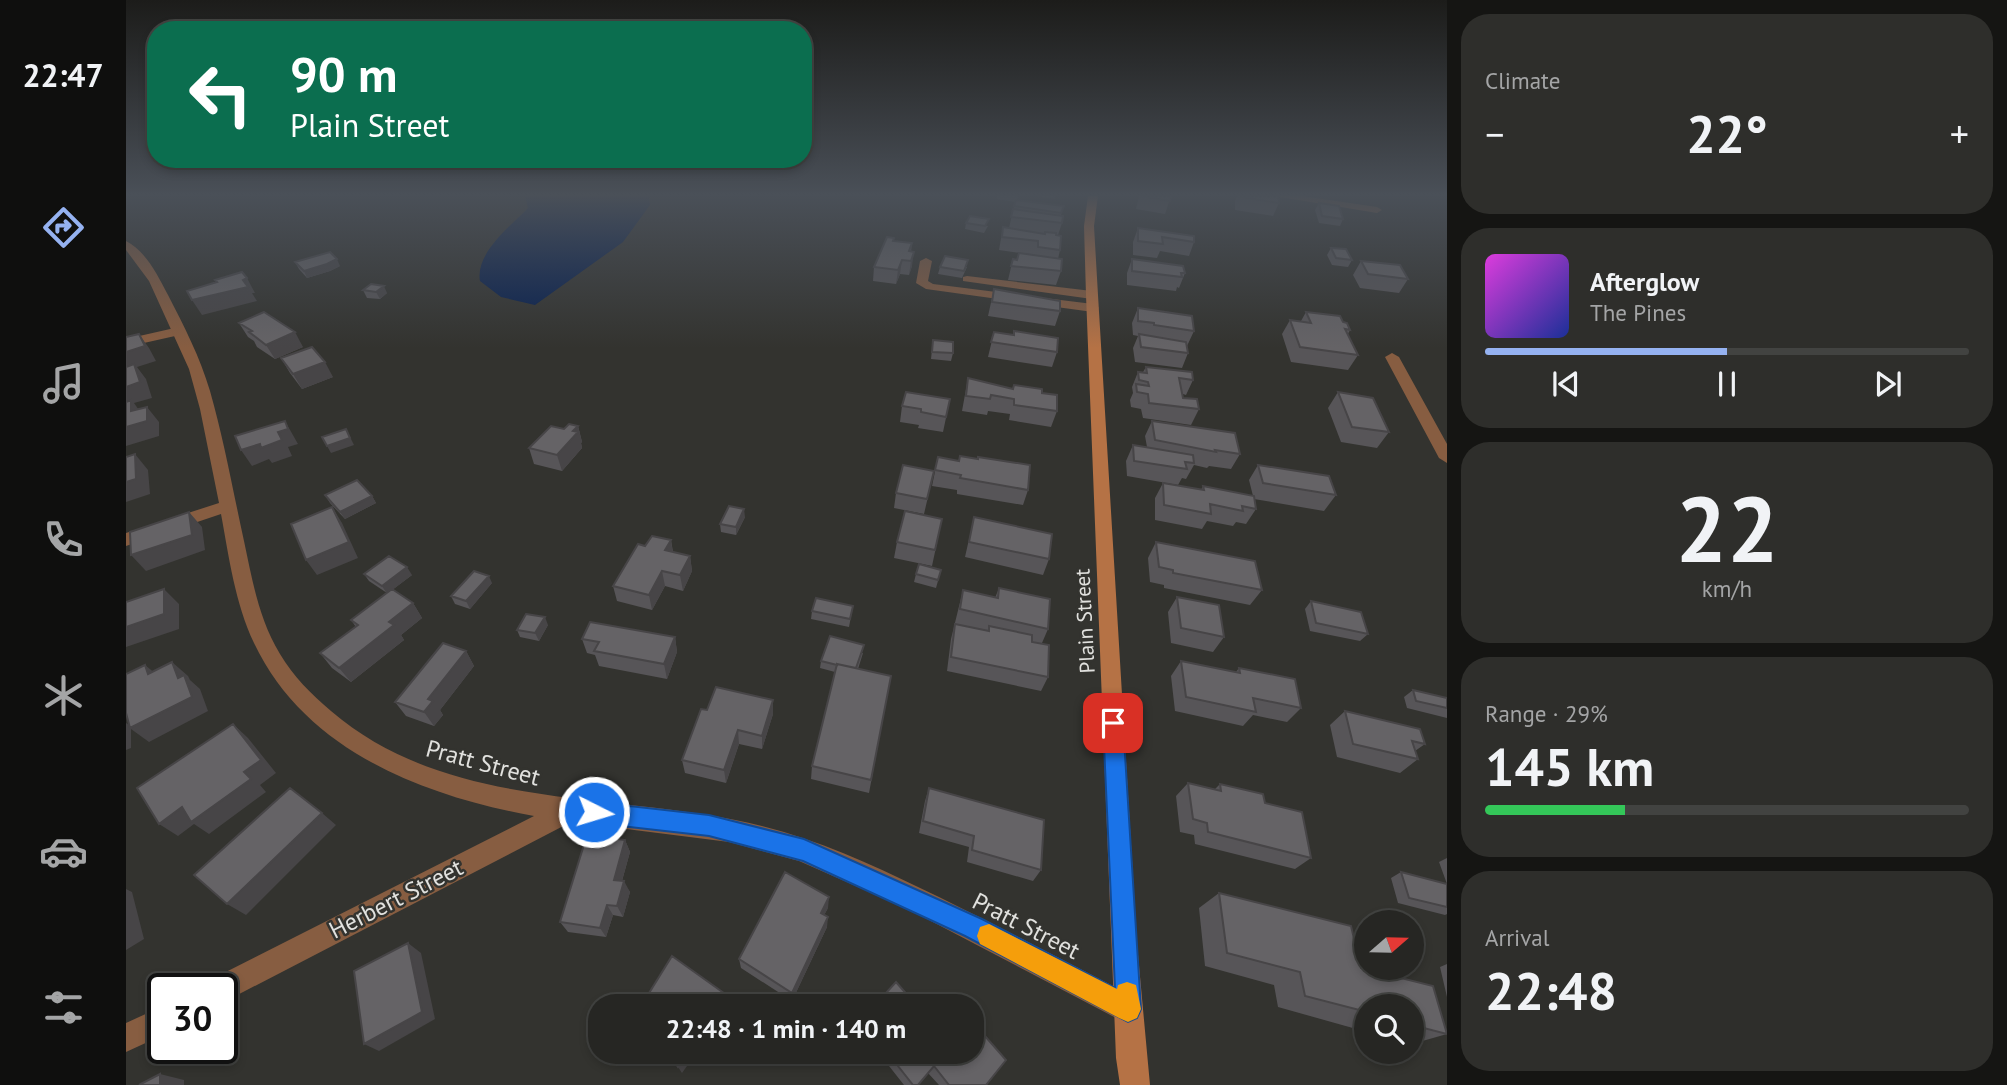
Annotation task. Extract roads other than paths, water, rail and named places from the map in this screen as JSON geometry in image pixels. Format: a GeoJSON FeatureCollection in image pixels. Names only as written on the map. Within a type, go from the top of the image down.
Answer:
{"type":"FeatureCollection","features":[{"type":"Feature","properties":{"kind":"main road","name":"Plain Street"},"geometry":{"type":"LineString","coordinates":[[1090,247],[1128,1009],[1135,1085]]}},
{"type":"Feature","properties":{"kind":"street","name":"Pratt Street"},"geometry":{"type":"LineString","coordinates":[[129,247],[147,268],[200,380],[244,586],[260,640],[282,675],[313,709],[332,725],[380,755],[438,782],[502,799],[570,810],[704,825],[759,836],[804,850],[962,922],[1128,1009]]}},
{"type":"Feature","properties":{"kind":"street"},"geometry":{"type":"LineString","coordinates":[[926,261],[922,282],[930,287],[1093,302]]}},
{"type":"Feature","properties":{"kind":"street"},"geometry":{"type":"LineString","coordinates":[[967,279],[1093,302]]}},
{"type":"Feature","properties":{"kind":"street"},"geometry":{"type":"LineString","coordinates":[[126,343],[179,331]]}},
{"type":"Feature","properties":{"kind":"street"},"geometry":{"type":"LineString","coordinates":[[1392,357],[1447,458]]}},
{"type":"Feature","properties":{"kind":"street"},"geometry":{"type":"LineString","coordinates":[[126,540],[227,506]]}},
{"type":"Feature","properties":{"kind":"street","name":"Herbert Street"},"geometry":{"type":"LineString","coordinates":[[238,981],[570,810]]}},
{"type":"Feature","properties":{"kind":"street"},"geometry":{"type":"LineString","coordinates":[[126,1038],[147,1028]]}},
{"type":"Feature","properties":{"kind":"water"},"geometry":{"type":"Polygon","coordinates":[[[492,247],[617,247],[535,305],[501,297],[480,281],[483,260],[492,247]]]}}]}
